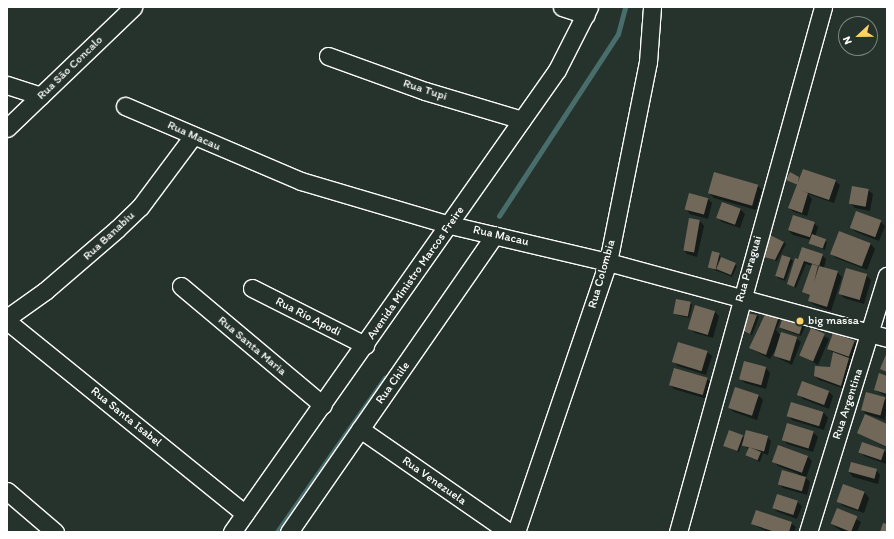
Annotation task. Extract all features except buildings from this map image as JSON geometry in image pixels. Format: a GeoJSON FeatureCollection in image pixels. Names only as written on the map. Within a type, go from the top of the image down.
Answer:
{"type":"FeatureCollection","features":[{"type":"Feature","properties":{"kind":"street","name":"Rua São Concalo"},"geometry":{"type":"LineString","coordinates":[[7,128],[133,7]]}},
{"type":"Feature","properties":{"kind":"street"},"geometry":{"type":"LineString","coordinates":[[562,7],[587,11]]}},
{"type":"Feature","properties":{"kind":"street","name":"Rua Colombia"},"geometry":{"type":"LineString","coordinates":[[516,532],[608,262],[648,62],[652,7]]}},
{"type":"Feature","properties":{"kind":"street","name":"Rua Paraguai"},"geometry":{"type":"LineString","coordinates":[[678,532],[741,297],[823,7]]}},
{"type":"Feature","properties":{"kind":"street","name":"Avenida Ministro Marcos Freire"},"geometry":{"type":"LineString","coordinates":[[232,532],[450,225],[557,70],[587,11]]}},
{"type":"Feature","properties":{"kind":"street","name":"Rua Tupi"},"geometry":{"type":"LineString","coordinates":[[328,56],[425,91],[522,120]]}},
{"type":"Feature","properties":{"kind":"street"},"geometry":{"type":"LineString","coordinates":[[7,85],[40,96]]}},
{"type":"Feature","properties":{"kind":"street","name":"Rua Macau"},"geometry":{"type":"LineString","coordinates":[[125,106],[300,181],[450,225],[608,262],[887,338]]}},
{"type":"Feature","properties":{"kind":"street","name":"Rua Banabiu"},"geometry":{"type":"LineString","coordinates":[[7,318],[45,291],[117,230],[140,207],[193,136]]}},
{"type":"Feature","properties":{"kind":"street","name":"Rua Chile"},"geometry":{"type":"LineString","coordinates":[[290,532],[360,429],[442,315],[495,235]]}},
{"type":"Feature","properties":{"kind":"street","name":"Rua Argentina"},"geometry":{"type":"LineString","coordinates":[[808,532],[871,334],[887,276]]}},
{"type":"Feature","properties":{"kind":"street","name":"Rua Santa Maria"},"geometry":{"type":"LineString","coordinates":[[181,286],[323,405]]}},
{"type":"Feature","properties":{"kind":"street","name":"Rua Rio Apodi"},"geometry":{"type":"LineString","coordinates":[[252,288],[365,345]]}},
{"type":"Feature","properties":{"kind":"street","name":"Rua Santa Isabel"},"geometry":{"type":"LineString","coordinates":[[7,321],[245,514]]}},
{"type":"Feature","properties":{"kind":"street","name":"Rua Venezuela"},"geometry":{"type":"LineString","coordinates":[[360,429],[509,532]]}},
{"type":"Feature","properties":{"kind":"street"},"geometry":{"type":"LineString","coordinates":[[7,491],[55,532]]}},
{"type":"Feature","properties":{"kind":"waterway"},"geometry":{"type":"LineString","coordinates":[[499,216],[618,34],[625,7]]}},
{"type":"Feature","properties":{"kind":"waterway"},"geometry":{"type":"LineString","coordinates":[[277,532],[385,378]]}},
{"type":"Feature","properties":{"kind":"place","name":"big massa"},"geometry":{"type":"Point","coordinates":[800,321]}}]}
